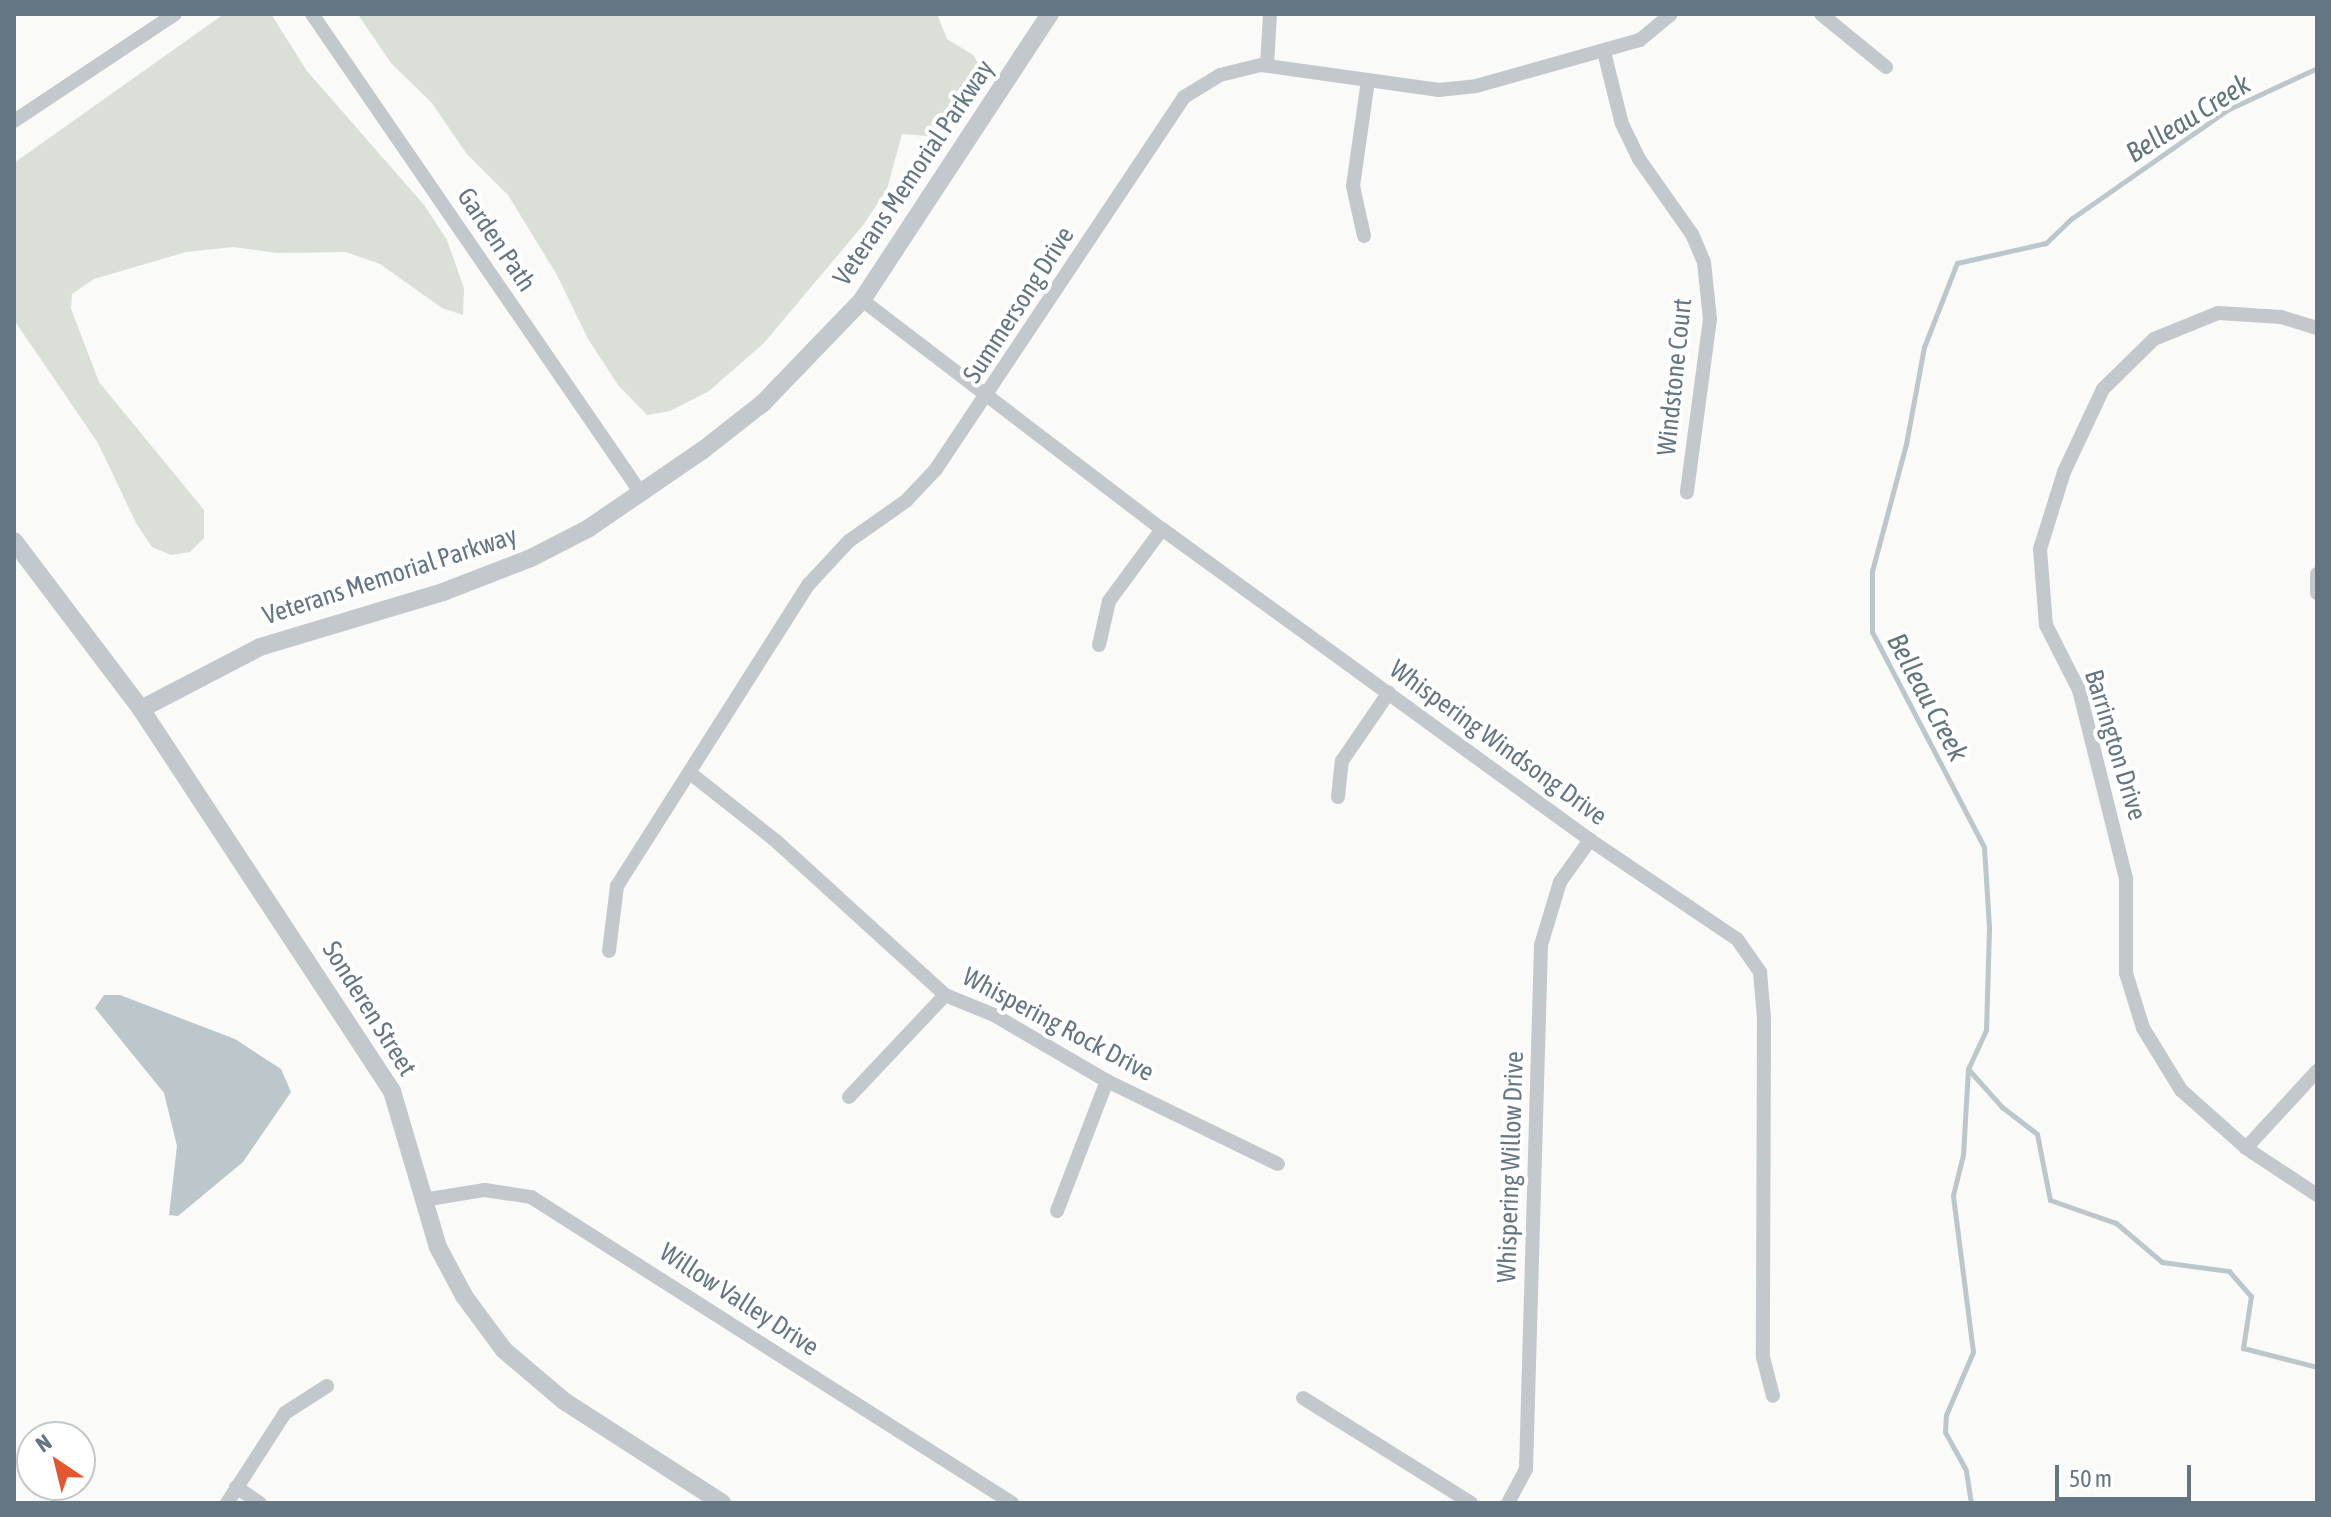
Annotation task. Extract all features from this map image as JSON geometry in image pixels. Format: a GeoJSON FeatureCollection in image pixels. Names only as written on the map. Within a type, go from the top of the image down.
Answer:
{"type":"FeatureCollection","features":[{"type":"Feature","properties":{"kind":"street"},"geometry":{"type":"LineString","coordinates":[[14,121],[175,14]]}},
{"type":"Feature","properties":{"kind":"street","name":"Garden Path"},"geometry":{"type":"LineString","coordinates":[[312,14],[641,493]]}},
{"type":"Feature","properties":{"kind":"street","name":"Veterans Memorial Parkway"},"geometry":{"type":"LineString","coordinates":[[141,709],[260,647],[443,592],[531,558],[641,493],[763,403],[862,300],[1050,14]]}},
{"type":"Feature","properties":{"kind":"street"},"geometry":{"type":"LineString","coordinates":[[1267,65],[1270,14]]}},
{"type":"Feature","properties":{"kind":"street","name":"Summersong Drive"},"geometry":{"type":"LineString","coordinates":[[609,951],[617,886],[809,584],[849,541],[906,501],[936,469],[990,395],[1184,97],[1220,75],[1267,65],[1439,90],[1476,86],[1640,40],[1671,14]]}},
{"type":"Feature","properties":{"kind":"street"},"geometry":{"type":"LineString","coordinates":[[1821,14],[1886,67]]}},
{"type":"Feature","properties":{"kind":"street","name":"Windstone Court"},"geometry":{"type":"LineString","coordinates":[[1604,52],[1622,124],[1704,262],[1710,319],[1687,492]]}},
{"type":"Feature","properties":{"kind":"street"},"geometry":{"type":"LineString","coordinates":[[1364,236],[1353,186],[1368,80]]}},
{"type":"Feature","properties":{"kind":"street","name":"Whispering Windsong Drive"},"geometry":{"type":"LineString","coordinates":[[862,300],[1162,529],[1590,840],[1737,939],[1760,972],[1763,1357],[1773,1396]]}},
{"type":"Feature","properties":{"kind":"street","name":"Barrington Drive"},"geometry":{"type":"LineString","coordinates":[[2317,328],[2281,317],[2218,313],[2154,339],[2103,389],[2064,472],[2040,549],[2046,625],[2079,690],[2120,850],[2126,879],[2126,973],[2143,1028],[2181,1090],[2246,1148],[2317,1195]]}},
{"type":"Feature","properties":{"kind":"street"},"geometry":{"type":"LineString","coordinates":[[1099,645],[1109,601],[1162,529]]}},
{"type":"Feature","properties":{"kind":"street","name":"Sonderen Street"},"geometry":{"type":"LineString","coordinates":[[14,541],[141,709],[392,1091],[438,1247],[464,1296],[504,1350],[564,1401],[722,1503]]}},
{"type":"Feature","properties":{"kind":"street"},"geometry":{"type":"LineString","coordinates":[[2317,574],[2317,593]]}},
{"type":"Feature","properties":{"kind":"street"},"geometry":{"type":"LineString","coordinates":[[1338,797],[1342,761],[1389,692]]}},
{"type":"Feature","properties":{"kind":"street","name":"Whispering Rock Drive"},"geometry":{"type":"LineString","coordinates":[[690,773],[776,841],[945,995],[994,1015],[1107,1081],[1278,1164]]}},
{"type":"Feature","properties":{"kind":"street","name":"Whispering Willow Drive"},"geometry":{"type":"LineString","coordinates":[[1508,1503],[1526,1469],[1541,945],[1560,882],[1590,840]]}},
{"type":"Feature","properties":{"kind":"street"},"geometry":{"type":"LineString","coordinates":[[849,1097],[945,995]]}},
{"type":"Feature","properties":{"kind":"street"},"geometry":{"type":"LineString","coordinates":[[2246,1148],[2317,1071]]}},
{"type":"Feature","properties":{"kind":"street"},"geometry":{"type":"LineString","coordinates":[[1057,1211],[1107,1081]]}},
{"type":"Feature","properties":{"kind":"street","name":"Willow Valley Drive"},"geometry":{"type":"LineString","coordinates":[[423,1200],[485,1190],[531,1197],[1012,1503]]}},
{"type":"Feature","properties":{"kind":"street"},"geometry":{"type":"LineString","coordinates":[[227,1503],[285,1413],[327,1386]]}},
{"type":"Feature","properties":{"kind":"street"},"geometry":{"type":"LineString","coordinates":[[1303,1398],[1471,1503]]}},
{"type":"Feature","properties":{"kind":"street"},"geometry":{"type":"LineString","coordinates":[[236,1487],[260,1503]]}},
{"type":"Feature","properties":{"kind":"shaded area"},"geometry":{"type":"Polygon","coordinates":[[[224,14],[271,14],[307,71],[424,205],[447,240],[464,288],[463,315],[442,308],[380,264],[346,252],[277,253],[233,247],[186,252],[94,279],[72,294],[71,309],[99,382],[204,510],[204,538],[190,552],[171,555],[152,547],[136,523],[98,443],[14,320],[14,163],[224,14]]]}},
{"type":"Feature","properties":{"kind":"shaded area"},"geometry":{"type":"Polygon","coordinates":[[[937,14],[947,39],[973,55],[982,69],[974,88],[929,136],[902,134],[887,189],[864,224],[764,343],[709,391],[670,411],[647,415],[618,385],[588,339],[557,275],[508,195],[466,153],[432,103],[391,63],[359,16],[937,14]]]}},
{"type":"Feature","properties":{"kind":"shaded area"},"geometry":{"type":"Polygon","coordinates":[[[104,995],[120,995],[235,1039],[281,1069],[291,1092],[243,1162],[178,1216],[169,1215],[177,1146],[164,1093],[95,1008],[104,995]]]}},
{"type":"Feature","properties":{"kind":"waterway","name":"Belleau Creek"},"geometry":{"type":"LineString","coordinates":[[1971,1503],[1966,1470],[1945,1432],[1946,1415],[1973,1352],[1953,1195],[1963,1155],[1968,1069],[1986,1030],[1989,927],[1984,847],[1872,632],[1872,571],[1906,444],[1924,347],[1957,263],[2046,243],[2071,219],[2227,110],[2317,68]]}},
{"type":"Feature","properties":{"kind":"waterway"},"geometry":{"type":"LineString","coordinates":[[1969,1070],[2002,1107],[2037,1134],[2050,1200],[2116,1223],[2162,1262],[2229,1271],[2251,1296],[2243,1348],[2317,1367]]}}]}
